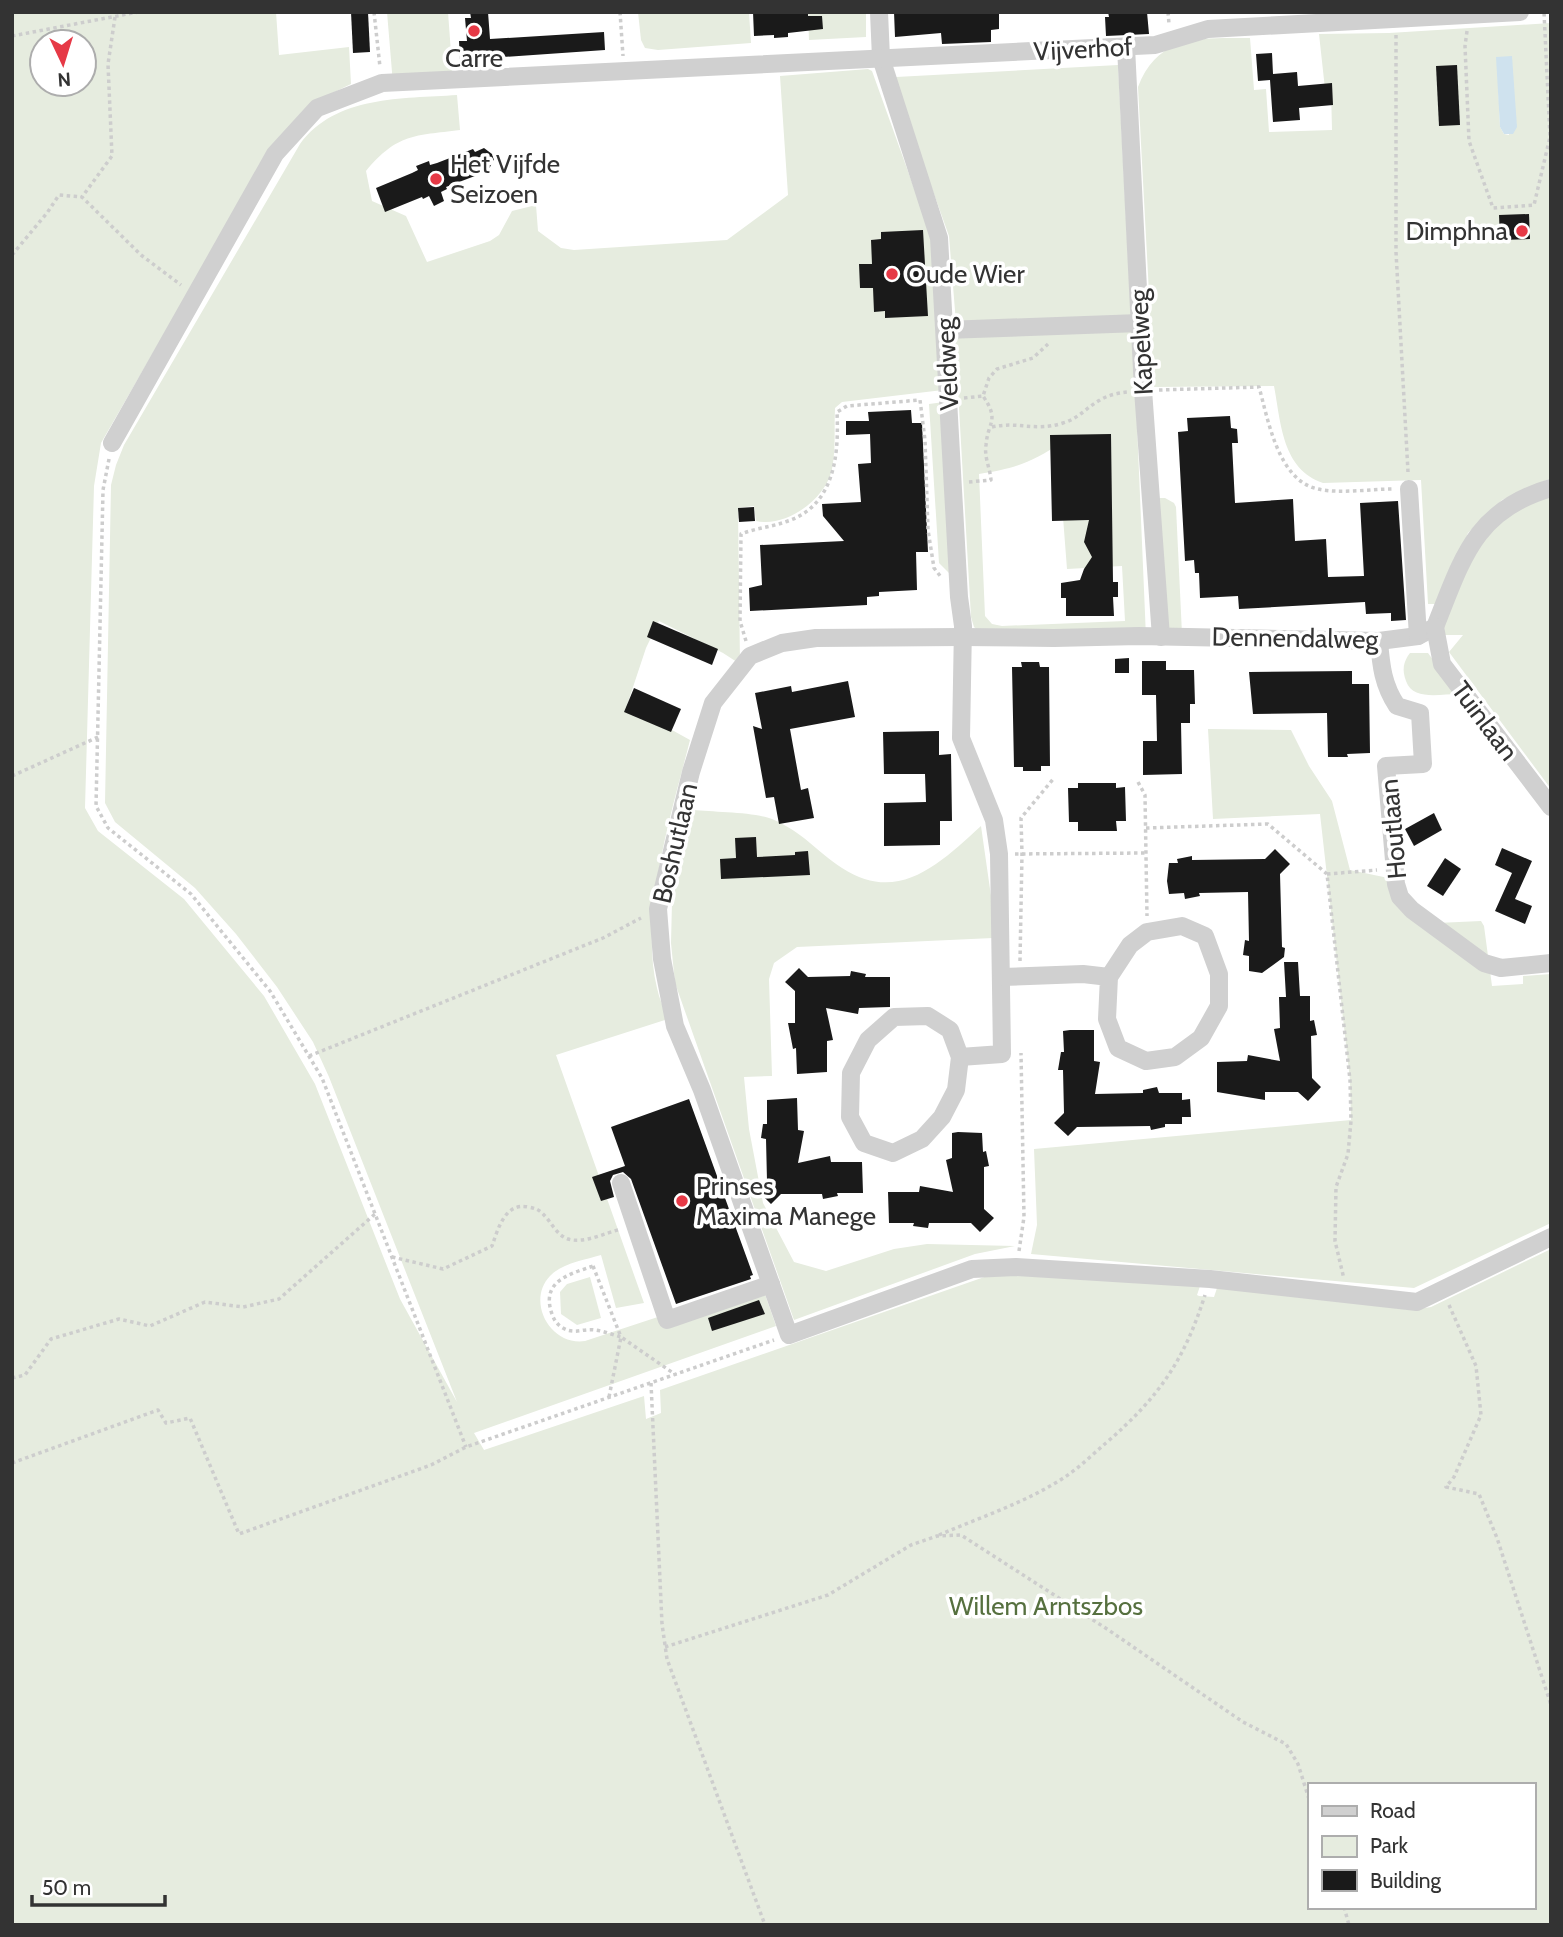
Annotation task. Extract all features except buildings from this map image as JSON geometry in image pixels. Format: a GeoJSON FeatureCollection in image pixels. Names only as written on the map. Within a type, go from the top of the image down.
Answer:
{"type":"FeatureCollection","features":[{"type":"Feature","properties":{"kind":"lane"},"geometry":{"type":"LineString","coordinates":[[879,12],[881,58]]}},
{"type":"Feature","properties":{"kind":"lane","name":"Vijverhof"},"geometry":{"type":"LineString","coordinates":[[112,443],[275,154],[317,108],[382,83],[1126,47],[1155,45],[1208,29],[1329,17],[1396,19],[1440,14],[1520,12]]}},
{"type":"Feature","properties":{"kind":"lane","name":"Kapelweg"},"geometry":{"type":"LineString","coordinates":[[1126,47],[1143,390],[1161,637]]}},
{"type":"Feature","properties":{"kind":"lane","name":"Veldweg"},"geometry":{"type":"LineString","coordinates":[[881,58],[939,238],[959,597],[963,626],[961,738],[994,820],[999,854],[1002,1054],[960,1057]]}},
{"type":"Feature","properties":{"kind":"lane"},"geometry":{"type":"LineString","coordinates":[[945,330],[1140,323]]}},
{"type":"Feature","properties":{"kind":"lane"},"geometry":{"type":"LineString","coordinates":[[1435,627],[1475,537],[1490,519],[1528,495],[1551,488]]}},
{"type":"Feature","properties":{"kind":"lane"},"geometry":{"type":"LineString","coordinates":[[1409,489],[1418,636]]}},
{"type":"Feature","properties":{"kind":"lane","name":"Dennendalweg"},"geometry":{"type":"LineString","coordinates":[[962,637],[1379,641],[1418,636],[1435,627]]}},
{"type":"Feature","properties":{"kind":"lane","name":"Tuinlaan"},"geometry":{"type":"LineString","coordinates":[[1435,627],[1442,664],[1551,807]]}},
{"type":"Feature","properties":{"kind":"lane","name":"Boshutlaan"},"geometry":{"type":"LineString","coordinates":[[789,1335],[702,1090],[676,1026],[662,959],[658,909],[691,772],[713,703],[750,656],[782,643],[816,638],[962,637]]}},
{"type":"Feature","properties":{"kind":"lane","name":"Houtlaan"},"geometry":{"type":"LineString","coordinates":[[1379,641],[1381,670],[1386,689],[1397,706],[1420,713],[1423,764],[1386,766],[1396,884],[1400,897],[1484,963],[1501,968],[1551,963]]}},
{"type":"Feature","properties":{"kind":"lane"},"geometry":{"type":"LineString","coordinates":[[1182,926],[1205,936],[1219,974],[1219,1006],[1201,1038],[1175,1057],[1146,1061],[1118,1048],[1107,1019],[1109,977],[1130,945],[1147,932],[1182,926]]}},
{"type":"Feature","properties":{"kind":"lane"},"geometry":{"type":"LineString","coordinates":[[1002,977],[1083,974],[1109,977]]}},
{"type":"Feature","properties":{"kind":"lane"},"geometry":{"type":"LineString","coordinates":[[928,1016],[950,1030],[960,1057],[956,1090],[942,1118],[922,1139],[893,1153],[864,1143],[850,1117],[851,1073],[868,1040],[894,1017],[928,1016]]}},
{"type":"Feature","properties":{"kind":"lane"},"geometry":{"type":"LineString","coordinates":[[621,1183],[667,1320],[771,1284]]}},
{"type":"Feature","properties":{"kind":"lane"},"geometry":{"type":"LineString","coordinates":[[789,1335],[972,1269],[1016,1267],[1210,1279],[1417,1303],[1551,1237]]}},
{"type":"Feature","properties":{"kind":"path"},"geometry":{"type":"LineString","coordinates":[[12,36],[138,12]]}},
{"type":"Feature","properties":{"kind":"path"},"geometry":{"type":"LineString","coordinates":[[374,12],[382,83]]}},
{"type":"Feature","properties":{"kind":"path"},"geometry":{"type":"LineString","coordinates":[[620,12],[624,71]]}},
{"type":"Feature","properties":{"kind":"path"},"geometry":{"type":"LineString","coordinates":[[1469,15],[1465,46],[1469,141],[1493,208],[1534,205],[1550,137],[1544,12]]}},
{"type":"Feature","properties":{"kind":"path"},"geometry":{"type":"LineString","coordinates":[[82,197],[112,156],[108,64],[115,16]]}},
{"type":"Feature","properties":{"kind":"path"},"geometry":{"type":"LineString","coordinates":[[992,427],[1012,424],[1032,429],[1061,424],[1079,416],[1106,397],[1143,390],[1259,387],[1276,450],[1307,486],[1320,490],[1409,489],[1396,252],[1396,19]]}},
{"type":"Feature","properties":{"kind":"path"},"geometry":{"type":"LineString","coordinates":[[12,255],[59,195],[82,197],[141,255],[195,296]]}},
{"type":"Feature","properties":{"kind":"path"},"geometry":{"type":"LineString","coordinates":[[983,396],[989,378],[997,369],[1038,354],[1055,337],[1057,326]]}},
{"type":"Feature","properties":{"kind":"path"},"geometry":{"type":"LineString","coordinates":[[948,398],[983,396]]}},
{"type":"Feature","properties":{"kind":"path"},"geometry":{"type":"LineString","coordinates":[[953,484],[991,480],[985,447],[992,427],[990,406],[983,396]]}},
{"type":"Feature","properties":{"kind":"path"},"geometry":{"type":"LineString","coordinates":[[750,656],[740,621],[741,534],[789,521],[806,511],[821,497],[835,470],[837,412],[847,406],[920,400],[925,440],[928,530],[934,568],[959,597]]}},
{"type":"Feature","properties":{"kind":"path"},"geometry":{"type":"LineString","coordinates":[[112,443],[103,490],[96,806],[108,828],[191,894],[270,990],[322,1078],[466,1447]]}},
{"type":"Feature","properties":{"kind":"path"},"geometry":{"type":"LineString","coordinates":[[12,776],[98,737]]}},
{"type":"Feature","properties":{"kind":"path"},"geometry":{"type":"LineString","coordinates":[[1020,977],[1021,818],[1054,778]]}},
{"type":"Feature","properties":{"kind":"path"},"geometry":{"type":"LineString","coordinates":[[1138,782],[1145,795],[1147,932]]}},
{"type":"Feature","properties":{"kind":"path"},"geometry":{"type":"LineString","coordinates":[[1146,828],[1268,824],[1327,874],[1350,1080],[1351,1121],[1348,1154],[1336,1188],[1335,1241],[1347,1295]]}},
{"type":"Feature","properties":{"kind":"path"},"geometry":{"type":"LineString","coordinates":[[999,854],[1146,853]]}},
{"type":"Feature","properties":{"kind":"path"},"geometry":{"type":"LineString","coordinates":[[1327,874],[1395,869]]}},
{"type":"Feature","properties":{"kind":"path"},"geometry":{"type":"LineString","coordinates":[[309,1056],[603,937],[658,909]]}},
{"type":"Feature","properties":{"kind":"path"},"geometry":{"type":"LineString","coordinates":[[1016,1267],[1024,1217],[1021,1044]]}},
{"type":"Feature","properties":{"kind":"path"},"geometry":{"type":"LineString","coordinates":[[392,1257],[443,1269],[492,1246],[498,1227],[508,1212],[520,1205],[539,1210],[557,1232],[567,1239],[580,1241],[635,1225]]}},
{"type":"Feature","properties":{"kind":"path"},"geometry":{"type":"LineString","coordinates":[[12,1378],[25,1375],[51,1339],[120,1319],[150,1326],[205,1302],[243,1307],[279,1299],[375,1214]]}},
{"type":"Feature","properties":{"kind":"path"},"geometry":{"type":"LineString","coordinates":[[609,1397],[621,1337],[593,1266],[554,1283],[550,1293],[550,1307],[555,1321],[564,1329],[578,1332],[592,1329],[621,1337],[677,1375]]}},
{"type":"Feature","properties":{"kind":"path"},"geometry":{"type":"LineString","coordinates":[[665,1647],[828,1595],[911,1545],[1022,1499],[1065,1477],[1133,1420],[1162,1388],[1178,1362],[1196,1322],[1210,1279]]}},
{"type":"Feature","properties":{"kind":"path"},"geometry":{"type":"LineString","coordinates":[[1443,1290],[1476,1366],[1481,1415],[1454,1477],[1446,1487],[1479,1494],[1497,1538],[1551,1705]]}},
{"type":"Feature","properties":{"kind":"path"},"geometry":{"type":"LineString","coordinates":[[12,1463],[158,1410],[166,1423],[190,1418],[239,1534],[431,1465],[466,1447],[789,1335]]}},
{"type":"Feature","properties":{"kind":"path"},"geometry":{"type":"LineString","coordinates":[[651,1383],[667,1659],[765,1925]]}},
{"type":"Feature","properties":{"kind":"path"},"geometry":{"type":"LineString","coordinates":[[937,1536],[961,1535],[1107,1629],[1242,1722],[1286,1745],[1298,1764],[1308,1796]]}},
{"type":"Feature","properties":{"kind":"green space","name":"Willem Arntszbos"},"geometry":{"type":"Polygon","coordinates":[[[12,12],[276,12],[279,55],[349,47],[351,84],[310,104],[270,150],[101,443],[94,486],[85,808],[98,831],[184,899],[264,996],[315,1084],[400,1299],[457,1402],[313,1042],[277,987],[236,934],[195,888],[115,822],[105,803],[111,485],[124,445],[300,144],[315,128],[332,116],[351,108],[393,99],[457,95],[460,130],[408,138],[388,149],[366,171],[372,201],[406,216],[427,262],[490,241],[499,235],[512,211],[536,205],[538,231],[561,248],[574,250],[727,240],[788,195],[780,76],[868,69],[872,71],[933,241],[943,390],[842,402],[835,408],[832,469],[822,491],[803,509],[780,520],[756,521],[754,506],[738,508],[740,664],[659,621],[646,648],[627,705],[690,740],[660,864],[652,929],[657,988],[668,1019],[556,1055],[644,1303],[616,1308],[601,1255],[581,1260],[555,1272],[543,1286],[541,1309],[552,1329],[572,1341],[585,1341],[761,1283],[776,1326],[474,1433],[484,1450],[644,1396],[646,1419],[661,1413],[660,1390],[993,1274],[1200,1286],[1199,1296],[1214,1297],[1217,1288],[1413,1310],[1431,1307],[1551,1249],[1551,1925],[12,1925],[12,12]]]}},
{"type":"Feature","properties":{"kind":"green space"},"geometry":{"type":"Polygon","coordinates":[[[387,12],[448,12],[453,80],[393,84],[387,12]]]}},
{"type":"Feature","properties":{"kind":"green space"},"geometry":{"type":"Polygon","coordinates":[[[638,12],[749,12],[751,43],[658,50],[645,48],[641,40],[638,12]]]}},
{"type":"Feature","properties":{"kind":"green space"},"geometry":{"type":"Polygon","coordinates":[[[808,12],[866,12],[866,37],[809,40],[808,12]]]}},
{"type":"Feature","properties":{"kind":"green space"},"geometry":{"type":"Polygon","coordinates":[[[1551,23],[1551,478],[1502,500],[1468,533],[1437,604],[1428,604],[1421,480],[1323,483],[1309,476],[1291,456],[1282,429],[1274,386],[1154,387],[1138,87],[1147,70],[1157,57],[1184,43],[1215,38],[1250,38],[1254,90],[1266,89],[1269,132],[1332,130],[1331,89],[1325,89],[1319,34],[1389,33],[1551,23]],[[1497,57],[1500,127],[1504,134],[1509,135],[1497,57]]]}},
{"type":"Feature","properties":{"kind":"green space"},"geometry":{"type":"Polygon","coordinates":[[[1118,65],[1131,316],[956,323],[949,236],[894,82],[896,77],[1118,65]]]}},
{"type":"Feature","properties":{"kind":"green space"},"geometry":{"type":"Polygon","coordinates":[[[1133,331],[1146,637],[981,634],[974,627],[971,617],[955,338],[1133,331]],[[1062,442],[1023,464],[979,474],[985,616],[992,624],[1002,626],[1125,621],[1122,566],[1067,569],[1059,465],[1062,442]]]}},
{"type":"Feature","properties":{"kind":"green space"},"geometry":{"type":"Polygon","coordinates":[[[944,402],[950,574],[939,563],[929,404],[944,402]]]}},
{"type":"Feature","properties":{"kind":"green space"},"geometry":{"type":"Polygon","coordinates":[[[1551,496],[1551,789],[1449,652],[1463,635],[1440,635],[1466,570],[1494,525],[1515,509],[1551,496]]]}},
{"type":"Feature","properties":{"kind":"green space"},"geometry":{"type":"Polygon","coordinates":[[[1155,498],[1165,498],[1176,507],[1182,634],[1162,635],[1155,498]]]}},
{"type":"Feature","properties":{"kind":"green space"},"geometry":{"type":"Polygon","coordinates":[[[1410,653],[1428,653],[1458,694],[1421,694],[1410,687],[1404,670],[1410,653]]]}},
{"type":"Feature","properties":{"kind":"green space"},"geometry":{"type":"Polygon","coordinates":[[[1208,729],[1291,730],[1309,766],[1332,801],[1350,870],[1398,880],[1403,893],[1437,923],[1481,921],[1484,926],[1492,986],[1523,984],[1523,976],[1551,974],[1551,1223],[1414,1288],[1031,1254],[1037,1225],[1034,1149],[1351,1120],[1350,1080],[1320,814],[1213,819],[1208,729]]]}},
{"type":"Feature","properties":{"kind":"green space"},"geometry":{"type":"Polygon","coordinates":[[[693,810],[772,819],[801,836],[842,868],[863,878],[882,882],[900,881],[917,875],[950,853],[981,826],[992,903],[993,938],[797,947],[774,963],[769,979],[772,1076],[744,1077],[749,1129],[763,1203],[794,1262],[826,1271],[894,1249],[927,1244],[1015,1246],[975,1254],[794,1320],[675,983],[671,943],[672,902],[693,810]]]}},
{"type":"Feature","properties":{"kind":"green space"},"geometry":{"type":"Polygon","coordinates":[[[590,1277],[601,1318],[577,1325],[561,1314],[560,1292],[567,1284],[590,1277]]]}},
{"type":"Feature","properties":{"kind":"water"},"geometry":{"type":"Polygon","coordinates":[[[1512,56],[1517,127],[1513,134],[1504,134],[1500,127],[1496,57],[1512,56]]]}},
{"type":"Feature","properties":{"kind":"place","name":"Carre"},"geometry":{"type":"Point","coordinates":[474,31]}},
{"type":"Feature","properties":{"kind":"place","name":"Het Vijfde Seizoen"},"geometry":{"type":"Point","coordinates":[436,179]}},
{"type":"Feature","properties":{"kind":"place","name":"Dimphna"},"geometry":{"type":"Point","coordinates":[1522,231]}},
{"type":"Feature","properties":{"kind":"place","name":"Oude Wier"},"geometry":{"type":"Point","coordinates":[892,274]}},
{"type":"Feature","properties":{"kind":"place","name":"Prinses Maxima Manege"},"geometry":{"type":"Point","coordinates":[682,1201]}}]}
